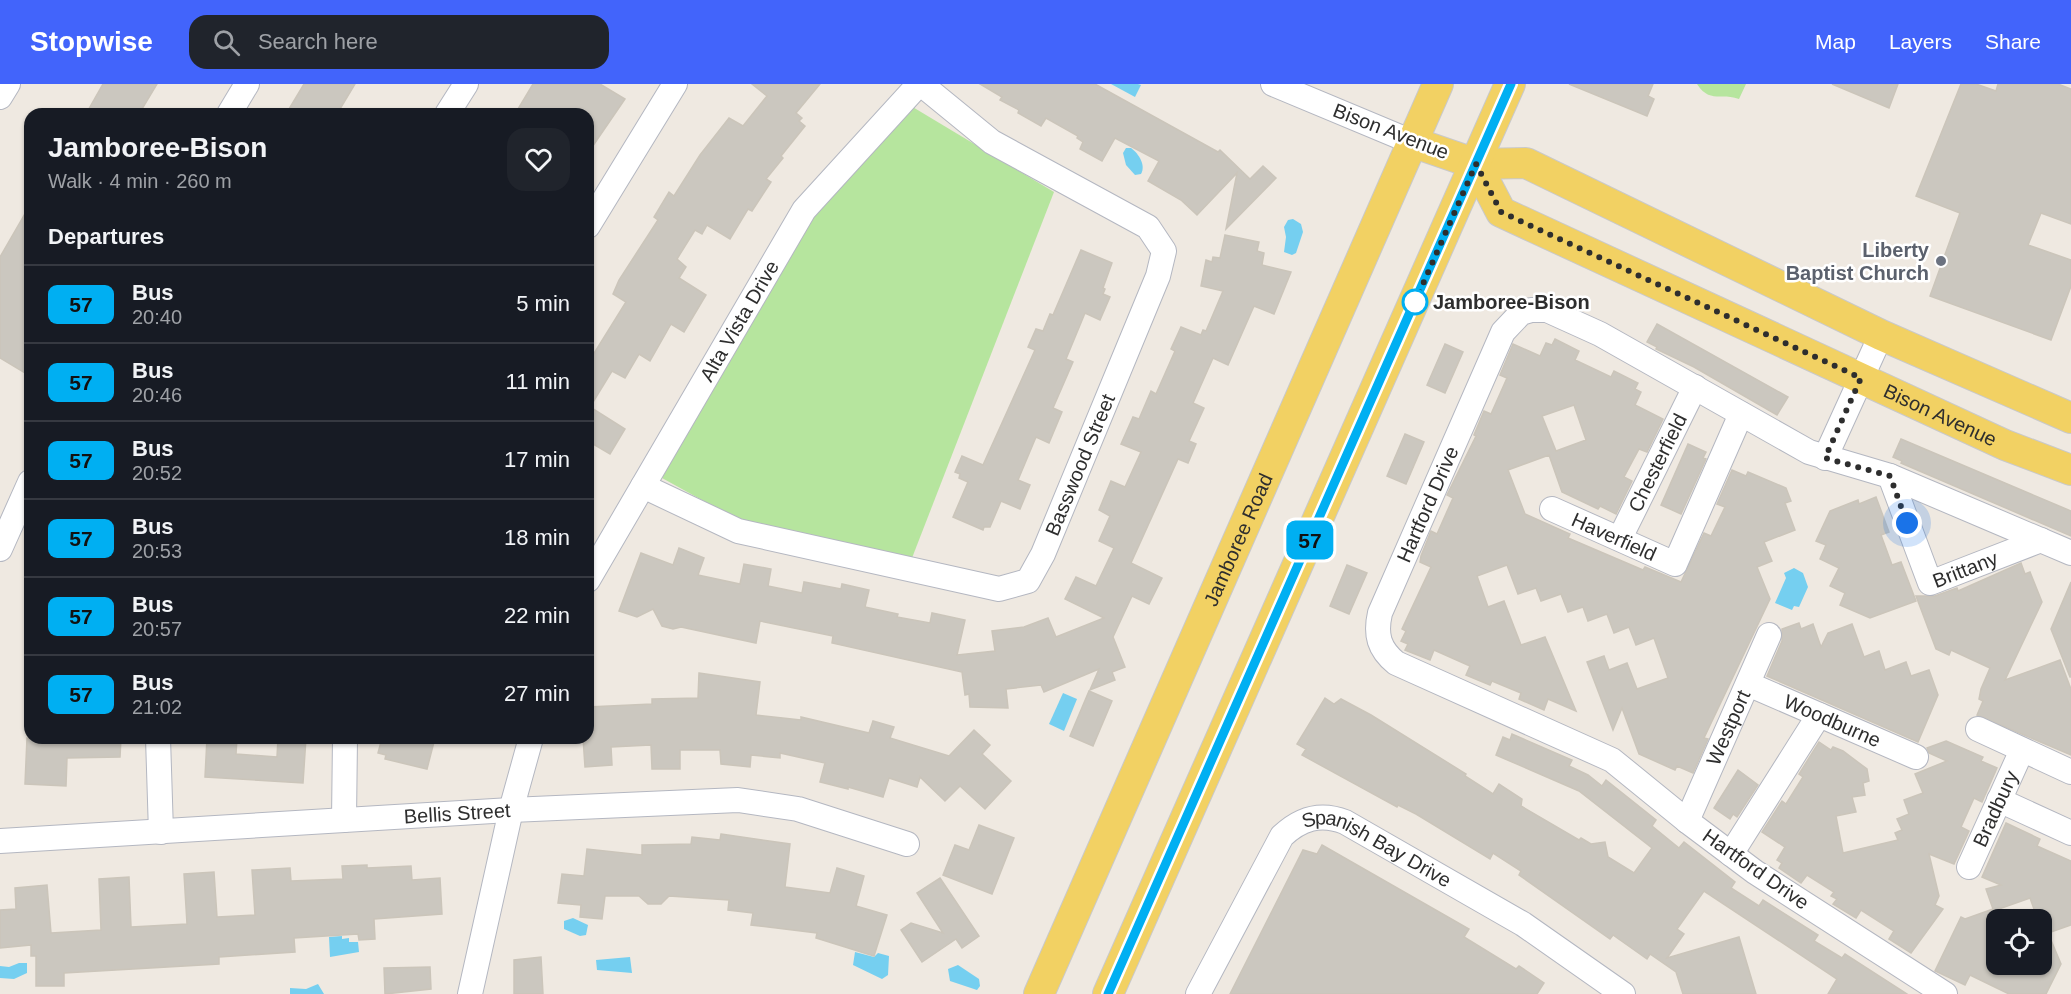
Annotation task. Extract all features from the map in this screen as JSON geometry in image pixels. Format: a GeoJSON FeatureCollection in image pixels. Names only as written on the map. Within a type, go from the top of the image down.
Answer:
{"type":"FeatureCollection","features":[{"type":"Feature","properties":{"kind":"main road","name":"Jamboree Road"},"geometry":{"type":"LineString","coordinates":[[1039,994],[1197,639],[1438,84]]}},
{"type":"Feature","properties":{"kind":"main road"},"geometry":{"type":"LineString","coordinates":[[1108,994],[1510,84]]}},
{"type":"Feature","properties":{"kind":"main road","name":"Bison Avenue"},"geometry":{"type":"LineString","coordinates":[[1412,141],[1476,164],[1526,163],[1881,335],[2071,418]]}},
{"type":"Feature","properties":{"kind":"main road","name":"Bison Avenue"},"geometry":{"type":"LineString","coordinates":[[1476,164],[1501,212],[2005,445],[2071,470]]}},
{"type":"Feature","properties":{"kind":"street"},"geometry":{"type":"LineString","coordinates":[[0,97],[8,84]]}},
{"type":"Feature","properties":{"kind":"street"},"geometry":{"type":"LineString","coordinates":[[233,108],[247,84]]}},
{"type":"Feature","properties":{"kind":"street"},"geometry":{"type":"LineString","coordinates":[[451,108],[466,84]]}},
{"type":"Feature","properties":{"kind":"street"},"geometry":{"type":"LineString","coordinates":[[594,216],[675,84]]}},
{"type":"Feature","properties":{"kind":"street","name":"Alta Vista Drive"},"geometry":{"type":"LineString","coordinates":[[594,570],[804,210],[920,84]]}},
{"type":"Feature","properties":{"kind":"street","name":"Basswood Street"},"geometry":{"type":"LineString","coordinates":[[643,486],[738,531],[999,589],[1028,581],[1056,522],[1158,276],[1164,251],[1148,226],[992,142],[920,84]]}},
{"type":"Feature","properties":{"kind":"street","name":"Bison Avenue"},"geometry":{"type":"LineString","coordinates":[[1273,84],[1412,141]]}},
{"type":"Feature","properties":{"kind":"street","name":"Hartford Drive"},"geometry":{"type":"LineString","coordinates":[[1945,994],[1731,854],[1612,760],[1396,663],[1382,648],[1377,627],[1380,613],[1503,332],[1521,313],[1530,310],[1547,310],[1582,324],[1809,452],[1890,476],[2071,553]]}},
{"type":"Feature","properties":{"kind":"street"},"geometry":{"type":"LineString","coordinates":[[1825,458],[1881,335]]}},
{"type":"Feature","properties":{"kind":"street","name":"Chesterfield"},"geometry":{"type":"LineString","coordinates":[[1620,538],[1695,387]]}},
{"type":"Feature","properties":{"kind":"street","name":"Haverfield"},"geometry":{"type":"LineString","coordinates":[[1552,509],[1675,564],[1741,414]]}},
{"type":"Feature","properties":{"kind":"street","name":"Brittany"},"geometry":{"type":"LineString","coordinates":[[1890,476],[1930,583],[2041,540]]}},
{"type":"Feature","properties":{"kind":"street"},"geometry":{"type":"LineString","coordinates":[[0,549],[24,495]]}},
{"type":"Feature","properties":{"kind":"street","name":"Westport"},"geometry":{"type":"LineString","coordinates":[[1687,821],[1769,635]]}},
{"type":"Feature","properties":{"kind":"street","name":"Woodburne"},"geometry":{"type":"LineString","coordinates":[[1748,684],[1916,757]]}},
{"type":"Feature","properties":{"kind":"street"},"geometry":{"type":"LineString","coordinates":[[1731,854],[1819,715]]}},
{"type":"Feature","properties":{"kind":"street"},"geometry":{"type":"LineString","coordinates":[[1978,729],[2071,772]]}},
{"type":"Feature","properties":{"kind":"street"},"geometry":{"type":"LineString","coordinates":[[158,744],[161,832]]}},
{"type":"Feature","properties":{"kind":"street"},"geometry":{"type":"LineString","coordinates":[[344,820],[345,744]]}},
{"type":"Feature","properties":{"kind":"street"},"geometry":{"type":"LineString","coordinates":[[470,994],[511,810],[529,744]]}},
{"type":"Feature","properties":{"kind":"street","name":"Bradbury"},"geometry":{"type":"LineString","coordinates":[[1969,867],[2022,750]]}},
{"type":"Feature","properties":{"kind":"street","name":"Bellis Street"},"geometry":{"type":"LineString","coordinates":[[0,841],[511,810],[738,800],[798,809],[907,844]]}},
{"type":"Feature","properties":{"kind":"street"},"geometry":{"type":"LineString","coordinates":[[1999,800],[2071,833]]}},
{"type":"Feature","properties":{"kind":"street","name":"Spanish Bay Drive"},"geometry":{"type":"LineString","coordinates":[[1198,994],[1282,836],[1300,822],[1320,817],[1345,822],[1523,924],[1623,994]]}},
{"type":"Feature","properties":{"kind":"green space"},"geometry":{"type":"Polygon","coordinates":[[[1697,84],[1746,84],[1739,99],[1711,96],[1697,84]]]}},
{"type":"Feature","properties":{"kind":"green space"},"geometry":{"type":"Polygon","coordinates":[[[911,106],[1054,192],[912,558],[740,521],[662,478],[808,221],[911,106]]]}},
{"type":"Feature","properties":{"kind":"water"},"geometry":{"type":"Polygon","coordinates":[[[1111,84],[1138,84],[1141,85],[1135,97],[1111,84]]]}},
{"type":"Feature","properties":{"kind":"water"},"geometry":{"type":"Polygon","coordinates":[[[1126,148],[1131,148],[1139,156],[1143,167],[1141,174],[1135,175],[1126,165],[1123,153],[1126,148]]]}},
{"type":"Feature","properties":{"kind":"water"},"geometry":{"type":"Polygon","coordinates":[[[1293,219],[1301,224],[1303,232],[1296,253],[1292,255],[1284,252],[1286,237],[1284,227],[1288,220],[1293,219]]]}},
{"type":"Feature","properties":{"kind":"water"},"geometry":{"type":"Polygon","coordinates":[[[1794,568],[1803,573],[1808,587],[1799,607],[1794,606],[1792,610],[1775,603],[1786,578],[1784,573],[1794,568]]]}},
{"type":"Feature","properties":{"kind":"water"},"geometry":{"type":"Polygon","coordinates":[[[1063,693],[1077,699],[1064,731],[1049,724],[1063,693]]]}},
{"type":"Feature","properties":{"kind":"water"},"geometry":{"type":"Polygon","coordinates":[[[573,918],[588,925],[586,935],[580,936],[564,929],[564,921],[573,918]]]}},
{"type":"Feature","properties":{"kind":"water"},"geometry":{"type":"Polygon","coordinates":[[[342,936],[342,939],[349,938],[349,942],[358,942],[359,952],[330,957],[329,937],[342,936]]]}},
{"type":"Feature","properties":{"kind":"water"},"geometry":{"type":"Polygon","coordinates":[[[855,952],[874,957],[878,953],[889,956],[888,975],[882,979],[853,965],[855,952]]]}},
{"type":"Feature","properties":{"kind":"water"},"geometry":{"type":"Polygon","coordinates":[[[630,957],[632,973],[597,970],[596,960],[630,957]]]}},
{"type":"Feature","properties":{"kind":"water"},"geometry":{"type":"Polygon","coordinates":[[[27,963],[27,973],[14,979],[0,978],[0,966],[9,967],[27,963]]]}},
{"type":"Feature","properties":{"kind":"water"},"geometry":{"type":"Polygon","coordinates":[[[958,965],[979,979],[980,986],[977,990],[950,981],[948,969],[958,965]]]}},
{"type":"Feature","properties":{"kind":"water"},"geometry":{"type":"Polygon","coordinates":[[[318,984],[324,994],[290,994],[290,988],[306,989],[318,984]]]}},
{"type":"Feature","properties":{"kind":"building"},"geometry":{"type":"Polygon","coordinates":[[[103,84],[157,84],[143,108],[89,108],[103,84]]]}},
{"type":"Feature","properties":{"kind":"building"},"geometry":{"type":"Polygon","coordinates":[[[304,84],[355,84],[341,108],[290,108],[304,84]]]}},
{"type":"Feature","properties":{"kind":"building"},"geometry":{"type":"Polygon","coordinates":[[[533,84],[600,84],[625,99],[594,144],[594,108],[519,108],[533,84]]]}},
{"type":"Feature","properties":{"kind":"building"},"geometry":{"type":"Polygon","coordinates":[[[752,84],[820,84],[796,113],[802,118],[799,121],[805,126],[781,156],[783,158],[766,179],[771,182],[752,211],[748,209],[730,239],[707,225],[702,234],[695,230],[677,259],[686,267],[679,278],[706,295],[684,332],[671,324],[650,361],[639,354],[625,378],[612,371],[594,400],[594,353],[626,302],[613,294],[619,280],[658,220],[654,217],[669,192],[674,196],[700,155],[729,118],[743,126],[767,96],[752,84]]]}},
{"type":"Feature","properties":{"kind":"building"},"geometry":{"type":"Polygon","coordinates":[[[980,84],[1095,84],[1218,152],[1220,150],[1250,179],[1263,166],[1276,178],[1226,229],[1237,173],[1197,215],[1181,200],[1148,181],[1159,161],[1115,138],[1102,161],[1080,149],[1083,142],[1077,138],[1078,136],[1046,118],[1041,126],[1018,113],[1019,110],[1000,100],[1002,97],[980,84]]]}},
{"type":"Feature","properties":{"kind":"building"},"geometry":{"type":"Polygon","coordinates":[[[1569,84],[1653,84],[1648,96],[1654,99],[1647,116],[1569,84]]]}},
{"type":"Feature","properties":{"kind":"building"},"geometry":{"type":"Polygon","coordinates":[[[1832,84],[1898,84],[1889,108],[1832,84]]]}},
{"type":"Feature","properties":{"kind":"building"},"geometry":{"type":"Polygon","coordinates":[[[1961,84],[1976,84],[1996,91],[1998,84],[2058,84],[2071,89],[2071,224],[2041,213],[2028,245],[2071,260],[2071,286],[2051,340],[1930,296],[1960,213],[1916,196],[1961,84]]]}},
{"type":"Feature","properties":{"kind":"building"},"geometry":{"type":"Polygon","coordinates":[[[24,215],[24,372],[0,358],[0,257],[24,215]]]}},
{"type":"Feature","properties":{"kind":"building"},"geometry":{"type":"Polygon","coordinates":[[[1225,235],[1259,242],[1257,251],[1264,253],[1262,265],[1291,272],[1274,314],[1254,306],[1228,365],[1213,358],[1193,403],[1204,408],[1189,441],[1196,444],[1188,463],[1178,459],[1131,563],[1162,578],[1149,604],[1132,596],[1113,637],[1125,667],[1112,672],[1115,680],[1090,690],[1099,669],[1044,692],[1041,685],[1006,689],[1008,708],[970,707],[969,694],[965,695],[962,672],[832,643],[833,636],[760,621],[756,643],[681,627],[673,629],[662,626],[653,609],[637,617],[619,611],[641,553],[673,565],[679,548],[704,558],[698,575],[740,584],[744,564],[771,569],[768,586],[802,593],[804,582],[841,589],[842,584],[869,590],[865,607],[898,614],[897,617],[930,623],[932,613],[965,620],[957,655],[995,651],[992,631],[1024,627],[1048,618],[1056,637],[1104,618],[1065,599],[1076,577],[1096,586],[1114,548],[1099,541],[1110,516],[1099,510],[1111,481],[1125,487],[1141,452],[1121,444],[1133,417],[1139,419],[1151,391],[1156,394],[1175,351],[1171,349],[1181,327],[1201,335],[1203,330],[1206,331],[1223,291],[1201,286],[1206,260],[1212,262],[1213,257],[1220,258],[1225,235]]]}},
{"type":"Feature","properties":{"kind":"building"},"geometry":{"type":"Polygon","coordinates":[[[1081,250],[1112,263],[1103,288],[1105,289],[1103,294],[1110,297],[1100,320],[1085,313],[1066,359],[1073,362],[1053,408],[1062,412],[1049,443],[1036,437],[1018,480],[1030,485],[1020,509],[1001,501],[990,527],[984,527],[983,530],[953,517],[968,482],[959,478],[960,474],[955,472],[962,456],[983,465],[1035,350],[1028,347],[1036,329],[1043,331],[1050,314],[1053,315],[1081,250]]]}},
{"type":"Feature","properties":{"kind":"building"},"geometry":{"type":"Polygon","coordinates":[[[1657,324],[1788,397],[1777,415],[1694,367],[1656,349],[1657,347],[1647,342],[1657,324]]]}},
{"type":"Feature","properties":{"kind":"building"},"geometry":{"type":"Polygon","coordinates":[[[1555,339],[1579,351],[1575,360],[1611,377],[1614,371],[1638,383],[1635,389],[1641,392],[1635,405],[1663,419],[1647,452],[1639,449],[1624,477],[1632,481],[1616,514],[1600,506],[1598,509],[1562,492],[1549,455],[1508,470],[1525,514],[1570,534],[1568,538],[1643,570],[1645,567],[1681,582],[1704,533],[1711,536],[1725,507],[1717,504],[1732,470],[1746,476],[1748,472],[1786,488],[1791,501],[1785,503],[1795,530],[1764,542],[1772,561],[1757,567],[1770,599],[1704,738],[1708,739],[1693,773],[1677,766],[1675,770],[1639,754],[1622,708],[1613,730],[1587,662],[1604,656],[1609,670],[1627,663],[1637,689],[1668,678],[1654,638],[1636,645],[1629,627],[1614,633],[1607,614],[1588,621],[1583,607],[1568,612],[1561,594],[1541,601],[1536,588],[1518,594],[1507,565],[1477,576],[1488,607],[1504,601],[1521,645],[1545,637],[1576,711],[1548,699],[1544,710],[1519,699],[1521,693],[1492,681],[1490,685],[1466,675],[1470,666],[1434,650],[1430,660],[1405,650],[1408,644],[1401,641],[1406,631],[1402,629],[1431,567],[1420,562],[1421,556],[1431,531],[1437,534],[1453,498],[1447,495],[1476,436],[1474,435],[1484,411],[1491,414],[1507,378],[1500,375],[1513,344],[1540,356],[1546,343],[1552,345],[1555,339]],[[1574,405],[1542,416],[1556,451],[1586,440],[1574,405]]]}},
{"type":"Feature","properties":{"kind":"building"},"geometry":{"type":"Polygon","coordinates":[[[1445,344],[1463,352],[1445,393],[1427,385],[1445,344]]]}},
{"type":"Feature","properties":{"kind":"building"},"geometry":{"type":"Polygon","coordinates":[[[594,410],[625,429],[610,454],[594,445],[594,410]]]}},
{"type":"Feature","properties":{"kind":"building"},"geometry":{"type":"Polygon","coordinates":[[[1405,434],[1424,442],[1406,484],[1387,476],[1405,434]]]}},
{"type":"Feature","properties":{"kind":"building"},"geometry":{"type":"Polygon","coordinates":[[[1901,439],[2071,511],[2071,536],[1901,463],[1902,461],[1893,457],[1901,439]]]}},
{"type":"Feature","properties":{"kind":"building"},"geometry":{"type":"Polygon","coordinates":[[[1688,444],[1706,452],[1703,458],[1706,459],[1681,514],[1661,505],[1688,444]]]}},
{"type":"Feature","properties":{"kind":"building"},"geometry":{"type":"Polygon","coordinates":[[[1876,497],[1889,532],[1881,535],[1892,565],[1901,562],[1916,601],[1870,618],[1840,605],[1845,593],[1830,586],[1839,568],[1820,559],[1826,545],[1816,541],[1830,511],[1858,500],[1859,504],[1876,497]]]}},
{"type":"Feature","properties":{"kind":"building"},"geometry":{"type":"Polygon","coordinates":[[[2021,563],[2025,574],[2030,572],[2042,602],[2005,680],[2060,660],[2071,689],[2071,755],[1977,715],[1983,701],[1979,699],[1981,689],[1990,668],[1951,650],[1949,655],[1936,649],[1916,596],[1935,596],[1957,588],[1958,591],[2021,563]]]}},
{"type":"Feature","properties":{"kind":"building"},"geometry":{"type":"Polygon","coordinates":[[[1347,565],[1367,573],[1349,614],[1330,606],[1347,565]]]}},
{"type":"Feature","properties":{"kind":"building"},"geometry":{"type":"Polygon","coordinates":[[[2071,582],[2071,677],[2070,677],[2051,629],[2071,582]]]}},
{"type":"Feature","properties":{"kind":"building"},"geometry":{"type":"Polygon","coordinates":[[[1799,623],[1801,629],[1813,624],[1821,647],[1828,633],[1852,624],[1864,657],[1879,651],[1885,670],[1906,662],[1911,676],[1929,670],[1938,695],[1918,742],[1767,676],[1782,641],[1782,629],[1799,623]]]}},
{"type":"Feature","properties":{"kind":"building"},"geometry":{"type":"Polygon","coordinates":[[[699,673],[760,682],[756,715],[801,720],[801,717],[869,733],[873,721],[894,727],[890,738],[949,756],[974,730],[990,745],[982,754],[1011,781],[985,809],[960,786],[945,801],[920,777],[917,787],[889,778],[883,797],[820,782],[825,763],[780,753],[780,758],[751,755],[750,767],[721,764],[720,750],[680,750],[680,769],[652,769],[651,745],[611,747],[612,765],[585,767],[583,744],[594,744],[594,707],[652,704],[652,699],[698,698],[699,673]]]}},
{"type":"Feature","properties":{"kind":"building"},"geometry":{"type":"Polygon","coordinates":[[[1089,691],[1112,701],[1093,746],[1070,736],[1089,691]]]}},
{"type":"Feature","properties":{"kind":"building"},"geometry":{"type":"Polygon","coordinates":[[[1325,698],[1334,704],[1341,699],[1371,715],[1466,774],[1465,776],[1493,794],[1499,784],[1522,799],[1521,806],[1579,840],[1581,838],[1591,844],[1605,842],[1608,857],[1634,873],[1652,848],[1579,791],[1496,755],[1503,737],[1510,740],[1512,734],[1572,760],[1569,766],[1588,775],[1602,786],[1606,780],[1656,820],[1652,826],[1679,848],[1684,842],[1735,882],[1731,888],[1759,906],[1763,900],[1818,935],[1814,941],[1842,958],[1845,954],[1907,994],[1828,994],[1837,979],[1704,891],[1677,929],[1684,934],[1667,958],[1739,937],[1756,994],[1683,994],[1676,972],[1650,954],[1647,959],[1613,935],[1610,939],[1519,875],[1521,871],[1493,853],[1490,859],[1416,814],[1398,805],[1397,807],[1302,755],[1306,749],[1297,744],[1325,698]]]}},
{"type":"Feature","properties":{"kind":"building"},"geometry":{"type":"Polygon","coordinates":[[[1946,741],[1983,757],[1981,761],[1997,768],[1982,802],[1974,798],[1961,827],[1969,831],[1954,864],[1929,854],[1939,896],[1935,905],[1943,909],[1911,953],[1889,939],[1894,931],[1861,910],[1856,918],[1833,904],[1837,899],[1831,896],[1834,892],[1807,875],[1801,883],[1779,868],[1782,863],[1777,860],[1785,847],[1762,832],[1782,801],[1786,804],[1803,777],[1799,774],[1819,742],[1831,750],[1833,747],[1843,751],[1867,769],[1869,781],[1863,783],[1865,795],[1852,797],[1856,812],[1836,816],[1843,853],[1898,840],[1895,833],[1902,830],[1897,819],[1909,814],[1904,800],[1923,793],[1915,774],[1947,761],[1929,753],[1927,748],[1946,741]]]}},
{"type":"Feature","properties":{"kind":"building"},"geometry":{"type":"Polygon","coordinates":[[[27,744],[121,744],[120,757],[67,758],[66,786],[25,784],[27,744]]]}},
{"type":"Feature","properties":{"kind":"building"},"geometry":{"type":"Polygon","coordinates":[[[207,744],[237,744],[236,754],[277,757],[278,744],[306,744],[303,783],[205,777],[207,744]]]}},
{"type":"Feature","properties":{"kind":"building"},"geometry":{"type":"Polygon","coordinates":[[[380,744],[433,744],[427,769],[385,759],[386,755],[378,753],[380,744]]]}},
{"type":"Feature","properties":{"kind":"building"},"geometry":{"type":"Polygon","coordinates":[[[1738,770],[1758,785],[1737,817],[1733,814],[1730,819],[1714,808],[1738,770]]]}},
{"type":"Feature","properties":{"kind":"building"},"geometry":{"type":"Polygon","coordinates":[[[2006,823],[2040,839],[2037,846],[2071,861],[2071,925],[2052,932],[2052,909],[2034,909],[2030,898],[1993,909],[1986,889],[2001,885],[1982,877],[2006,823]]]}},
{"type":"Feature","properties":{"kind":"building"},"geometry":{"type":"Polygon","coordinates":[[[979,825],[1014,838],[992,894],[943,875],[955,845],[969,850],[979,825]]]}},
{"type":"Feature","properties":{"kind":"building"},"geometry":{"type":"Polygon","coordinates":[[[721,834],[790,844],[785,887],[830,893],[837,868],[864,876],[856,906],[887,915],[874,956],[816,938],[817,933],[751,925],[753,913],[728,910],[729,900],[669,896],[661,904],[648,904],[639,896],[605,896],[602,919],[580,917],[581,905],[558,903],[562,874],[584,876],[587,849],[642,855],[642,845],[691,844],[692,837],[720,840],[721,834]]]}},
{"type":"Feature","properties":{"kind":"building"},"geometry":{"type":"Polygon","coordinates":[[[1322,845],[1469,929],[1464,937],[1516,969],[1519,966],[1544,983],[1537,994],[1230,994],[1303,850],[1317,854],[1322,845]]]}},
{"type":"Feature","properties":{"kind":"building"},"geometry":{"type":"Polygon","coordinates":[[[367,865],[367,868],[411,866],[412,880],[440,878],[442,914],[374,919],[375,939],[359,940],[358,934],[294,938],[295,952],[219,957],[219,964],[64,973],[64,986],[36,986],[36,956],[31,956],[31,945],[0,948],[0,910],[16,909],[15,888],[47,885],[51,933],[101,930],[99,879],[129,877],[131,927],[187,924],[184,874],[214,872],[217,917],[255,915],[252,870],[290,868],[291,881],[343,879],[342,866],[367,865]]]}},
{"type":"Feature","properties":{"kind":"building"},"geometry":{"type":"Polygon","coordinates":[[[940,878],[979,936],[962,948],[956,939],[922,962],[901,930],[911,923],[943,933],[917,893],[940,878]]]}},
{"type":"Feature","properties":{"kind":"building"},"geometry":{"type":"Polygon","coordinates":[[[1986,912],[1986,975],[2052,975],[2052,943],[2061,964],[2046,994],[2009,994],[1970,975],[1965,985],[1935,971],[1961,917],[1965,919],[1986,912]]]}},
{"type":"Feature","properties":{"kind":"building"},"geometry":{"type":"Polygon","coordinates":[[[541,957],[543,994],[514,994],[514,960],[541,957]]]}},
{"type":"Feature","properties":{"kind":"building"},"geometry":{"type":"Polygon","coordinates":[[[430,967],[431,989],[385,994],[384,968],[430,967]]]}},
{"type":"Feature","properties":{"kind":"bus line","name":"57"},"geometry":{"type":"LineString","coordinates":[[1108,994],[1511,84]]}},
{"type":"Feature","properties":{"kind":"place","name":"Liberty Baptist Church"},"geometry":{"type":"Point","coordinates":[1941,261]}},
{"type":"Feature","properties":{"kind":"place","name":"Jamboree-Bison"},"geometry":{"type":"Point","coordinates":[1415,302]}},
{"type":"Feature","properties":{"kind":"route"},"geometry":{"type":"LineString","coordinates":[[1415,302],[1476,164],[1501,212],[1861,378],[1825,458],[1890,476],[1907,523]]}}]}
